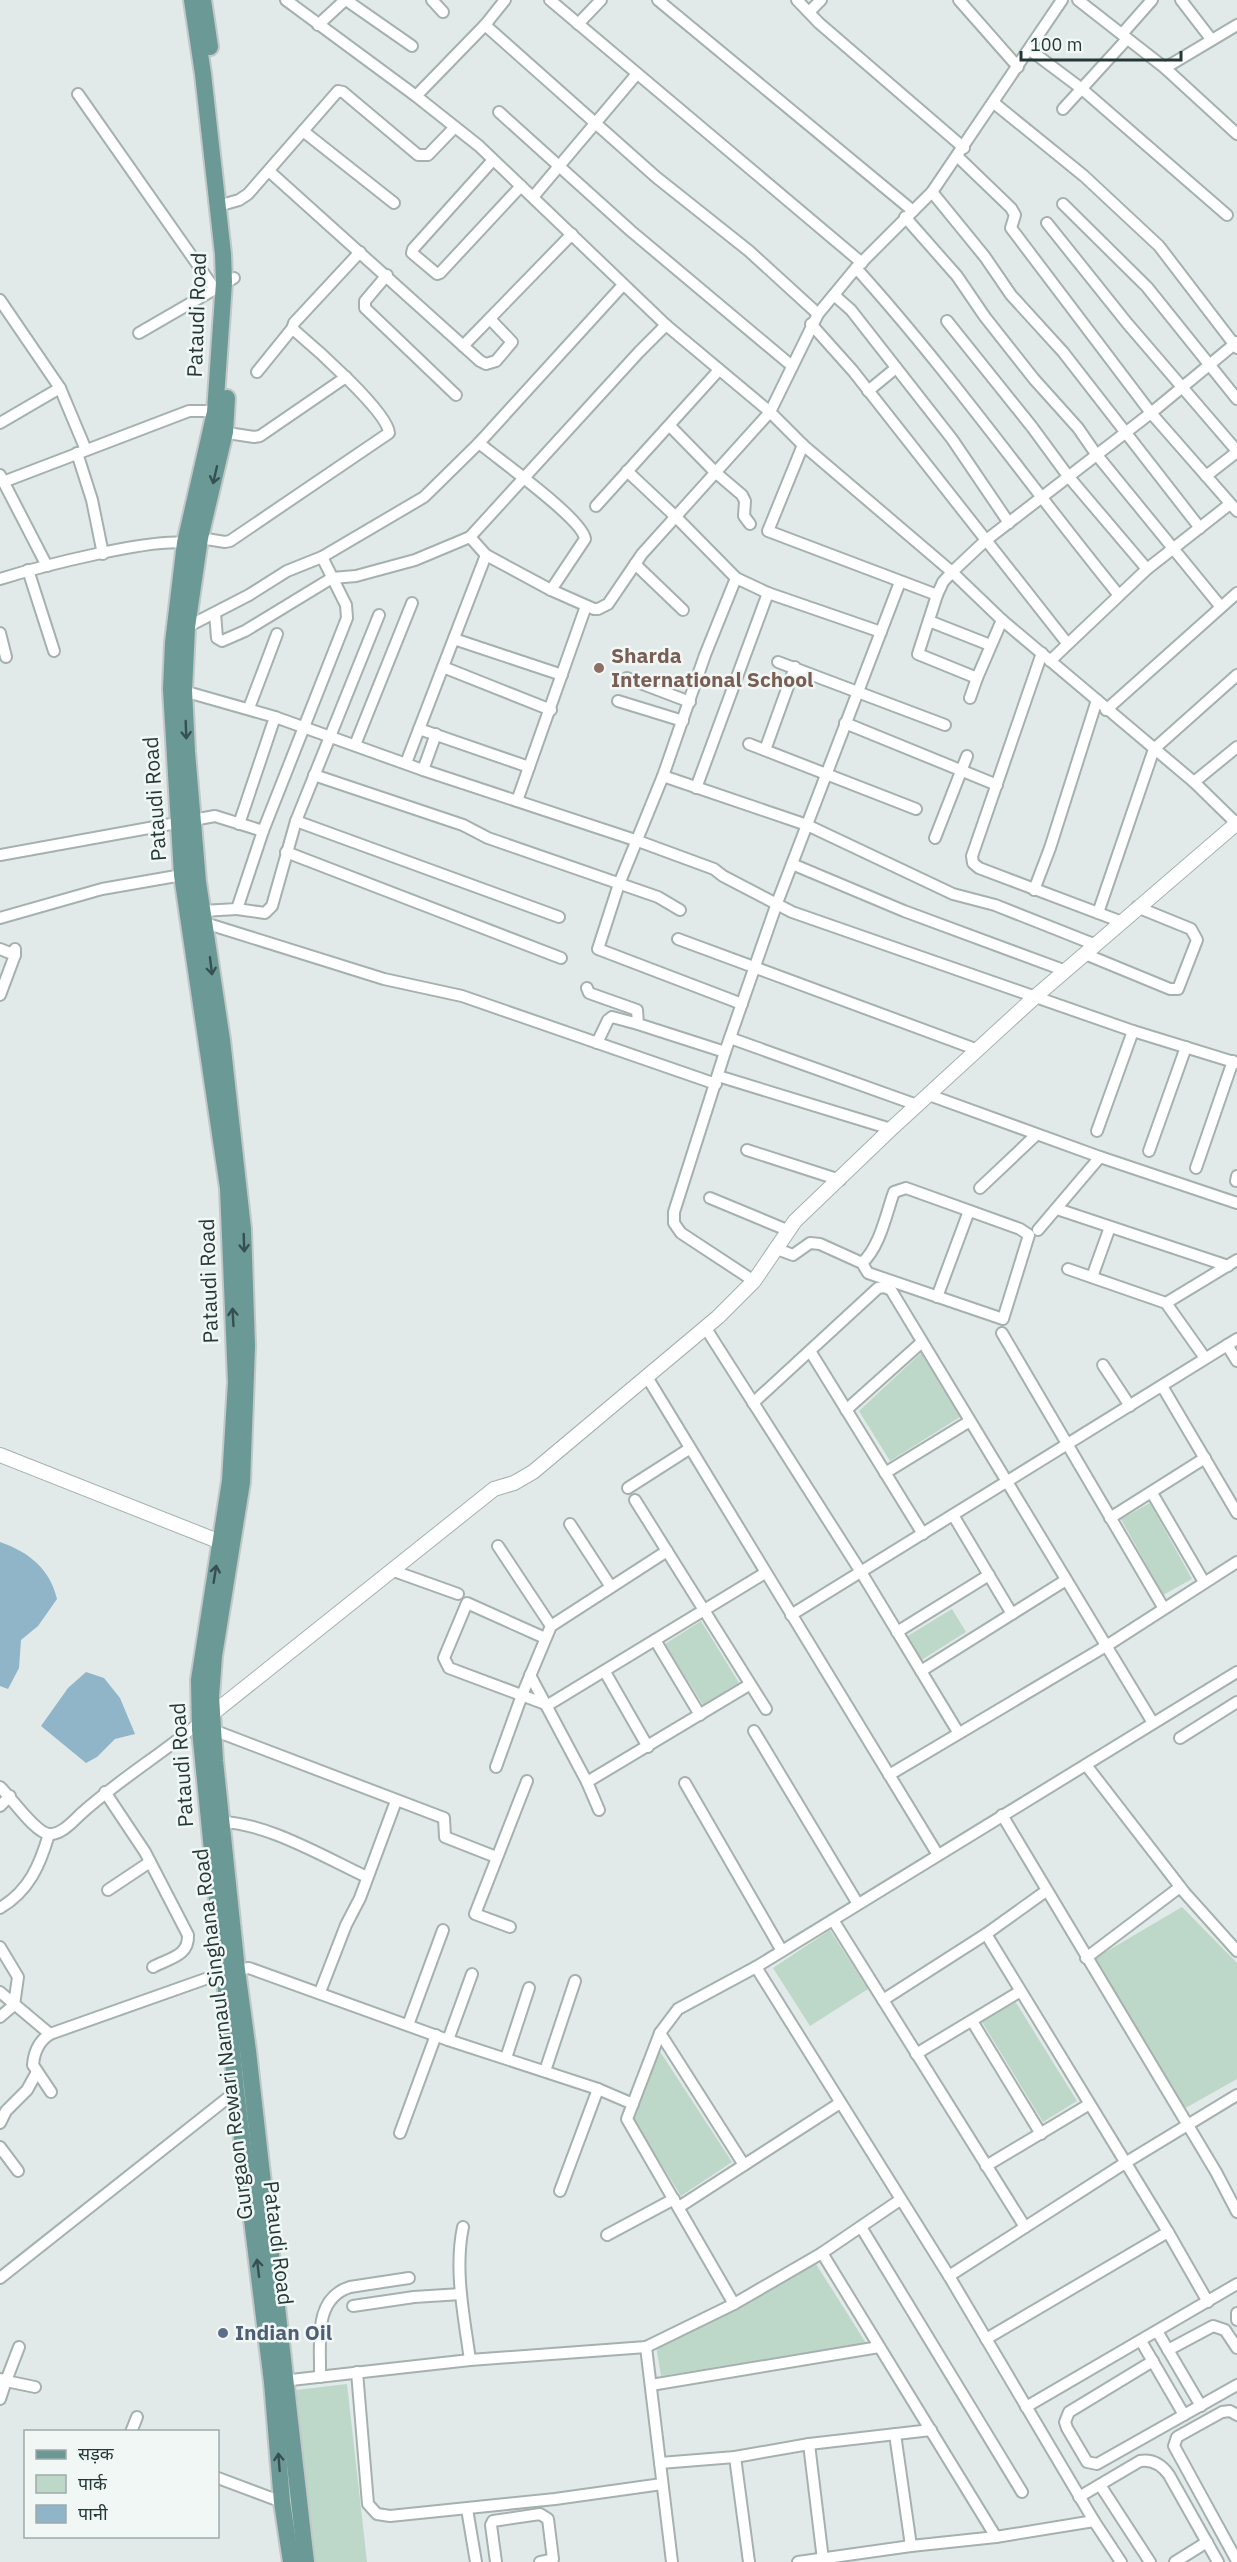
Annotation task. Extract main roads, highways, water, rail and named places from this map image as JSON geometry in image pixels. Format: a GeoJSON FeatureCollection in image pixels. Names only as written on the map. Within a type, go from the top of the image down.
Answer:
{"type":"FeatureCollection","features":[{"type":"Feature","properties":{"kind":"main road"},"geometry":{"type":"LineString","coordinates":[[192,0],[223,205]]}},
{"type":"Feature","properties":{"kind":"main road","name":"Gurgaon Rewari Narnaul Singhana Road"},"geometry":{"type":"LineString","coordinates":[[203,0],[223,205],[221,411],[195,542],[178,690],[187,752],[186,820],[204,917],[227,1136],[243,1229],[248,1346],[243,1482],[226,1544],[208,1722],[215,1822],[278,2381],[306,2562]]}},
{"type":"Feature","properties":{"kind":"main road"},"geometry":{"type":"LineString","coordinates":[[178,690],[173,643],[195,542]]}},
{"type":"Feature","properties":{"kind":"main road","name":"Pataudi Road"},"geometry":{"type":"LineString","coordinates":[[186,820],[182,875],[227,1136]]}},
{"type":"Feature","properties":{"kind":"main road"},"geometry":{"type":"LineString","coordinates":[[278,2381],[282,2502],[291,2562]]}},
{"type":"Feature","properties":{"kind":"water"},"geometry":{"type":"Polygon","coordinates":[[[0,1542],[20,1551],[44,1570],[57,1599],[38,1626],[21,1640],[19,1668],[8,1689],[0,1686],[0,1542]]]}},
{"type":"Feature","properties":{"kind":"water"},"geometry":{"type":"Polygon","coordinates":[[[86,1672],[104,1678],[120,1698],[135,1734],[115,1739],[97,1757],[86,1763],[41,1726],[68,1688],[86,1672]]]}},
{"type":"Feature","properties":{"kind":"place","name":"Sharda International School"},"geometry":{"type":"Point","coordinates":[599,668]}},
{"type":"Feature","properties":{"kind":"place","name":"Indian Oil"},"geometry":{"type":"Point","coordinates":[223,2333]}}]}
